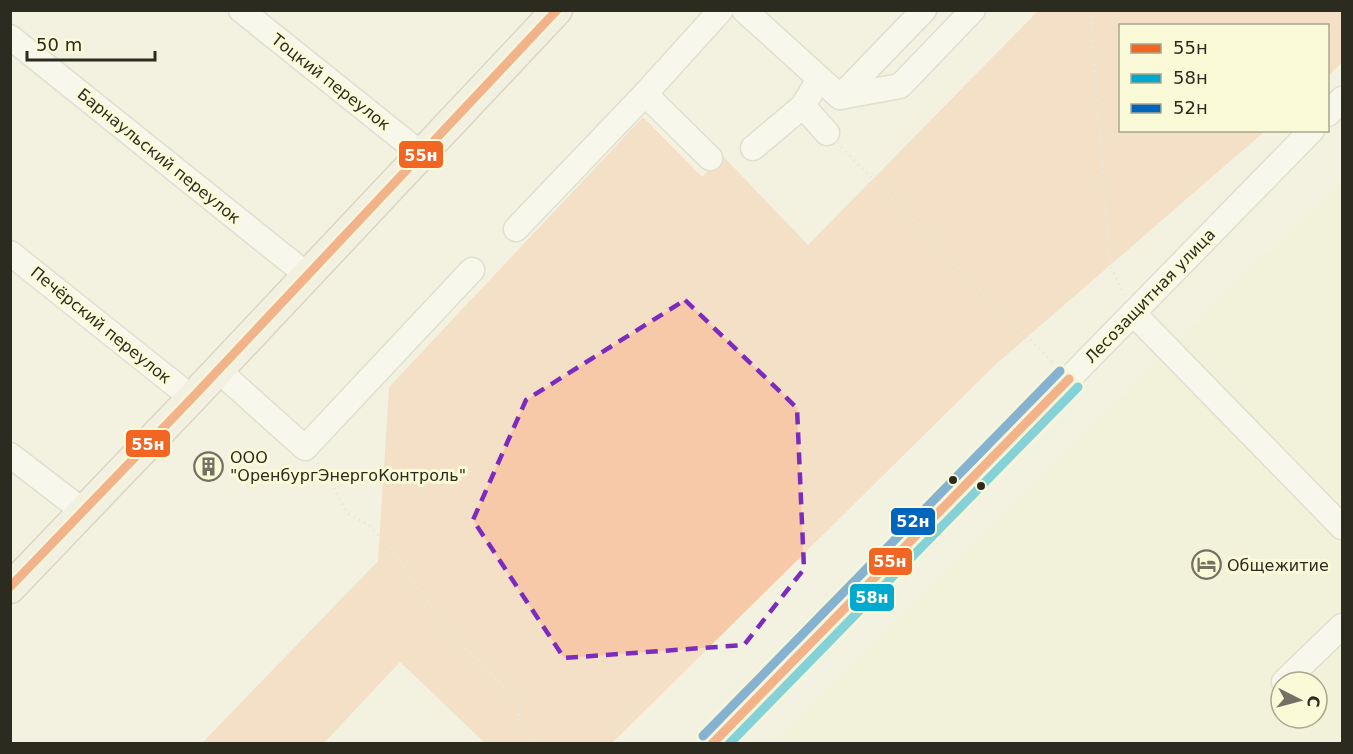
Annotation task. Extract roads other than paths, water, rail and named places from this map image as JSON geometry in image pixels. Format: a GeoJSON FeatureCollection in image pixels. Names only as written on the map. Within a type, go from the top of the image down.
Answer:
{"type":"FeatureCollection","features":[{"type":"Feature","properties":{"kind":"main road"},"geometry":{"type":"LineString","coordinates":[[10,588],[192,398],[551,13]]}},
{"type":"Feature","properties":{"kind":"street","name":"Тоцкий переулок"},"geometry":{"type":"LineString","coordinates":[[241,10],[421,154]]}},
{"type":"Feature","properties":{"kind":"street"},"geometry":{"type":"LineString","coordinates":[[516,229],[645,94],[721,10]]}},
{"type":"Feature","properties":{"kind":"street"},"geometry":{"type":"LineString","coordinates":[[744,10],[770,18],[819,79],[840,97]]}},
{"type":"Feature","properties":{"kind":"street"},"geometry":{"type":"LineString","coordinates":[[840,97],[924,10]]}},
{"type":"Feature","properties":{"kind":"street"},"geometry":{"type":"LineString","coordinates":[[840,97],[900,86],[972,10]]}},
{"type":"Feature","properties":{"kind":"street","name":"Барнаульский переулок"},"geometry":{"type":"LineString","coordinates":[[10,37],[307,275]]}},
{"type":"Feature","properties":{"kind":"street"},"geometry":{"type":"LineString","coordinates":[[753,148],[803,106],[819,79]]}},
{"type":"Feature","properties":{"kind":"street"},"geometry":{"type":"LineString","coordinates":[[645,94],[710,158]]}},
{"type":"Feature","properties":{"kind":"street"},"geometry":{"type":"LineString","coordinates":[[1329,113],[1342,99]]}},
{"type":"Feature","properties":{"kind":"street"},"geometry":{"type":"LineString","coordinates":[[803,106],[827,134]]}},
{"type":"Feature","properties":{"kind":"street","name":"Лесозащитная улица"},"geometry":{"type":"LineString","coordinates":[[712,744],[1310,132]]}},
{"type":"Feature","properties":{"kind":"street","name":"Печёрский переулок"},"geometry":{"type":"LineString","coordinates":[[10,253],[192,398]]}},
{"type":"Feature","properties":{"kind":"street"},"geometry":{"type":"LineString","coordinates":[[218,370],[305,448],[472,270]]}},
{"type":"Feature","properties":{"kind":"street"},"geometry":{"type":"LineString","coordinates":[[1133,313],[1342,527]]}},
{"type":"Feature","properties":{"kind":"street"},"geometry":{"type":"LineString","coordinates":[[10,455],[83,511]]}},
{"type":"Feature","properties":{"kind":"street"},"geometry":{"type":"LineString","coordinates":[[1297,670],[1342,626]]}},
{"type":"Feature","properties":{"kind":"place","name":"ООО \"ОренбургЭнергоКонтроль\""},"geometry":{"type":"Point","coordinates":[209,466]}},
{"type":"Feature","properties":{"kind":"place","name":"Общежитие"},"geometry":{"type":"Point","coordinates":[1206,565]}}]}
